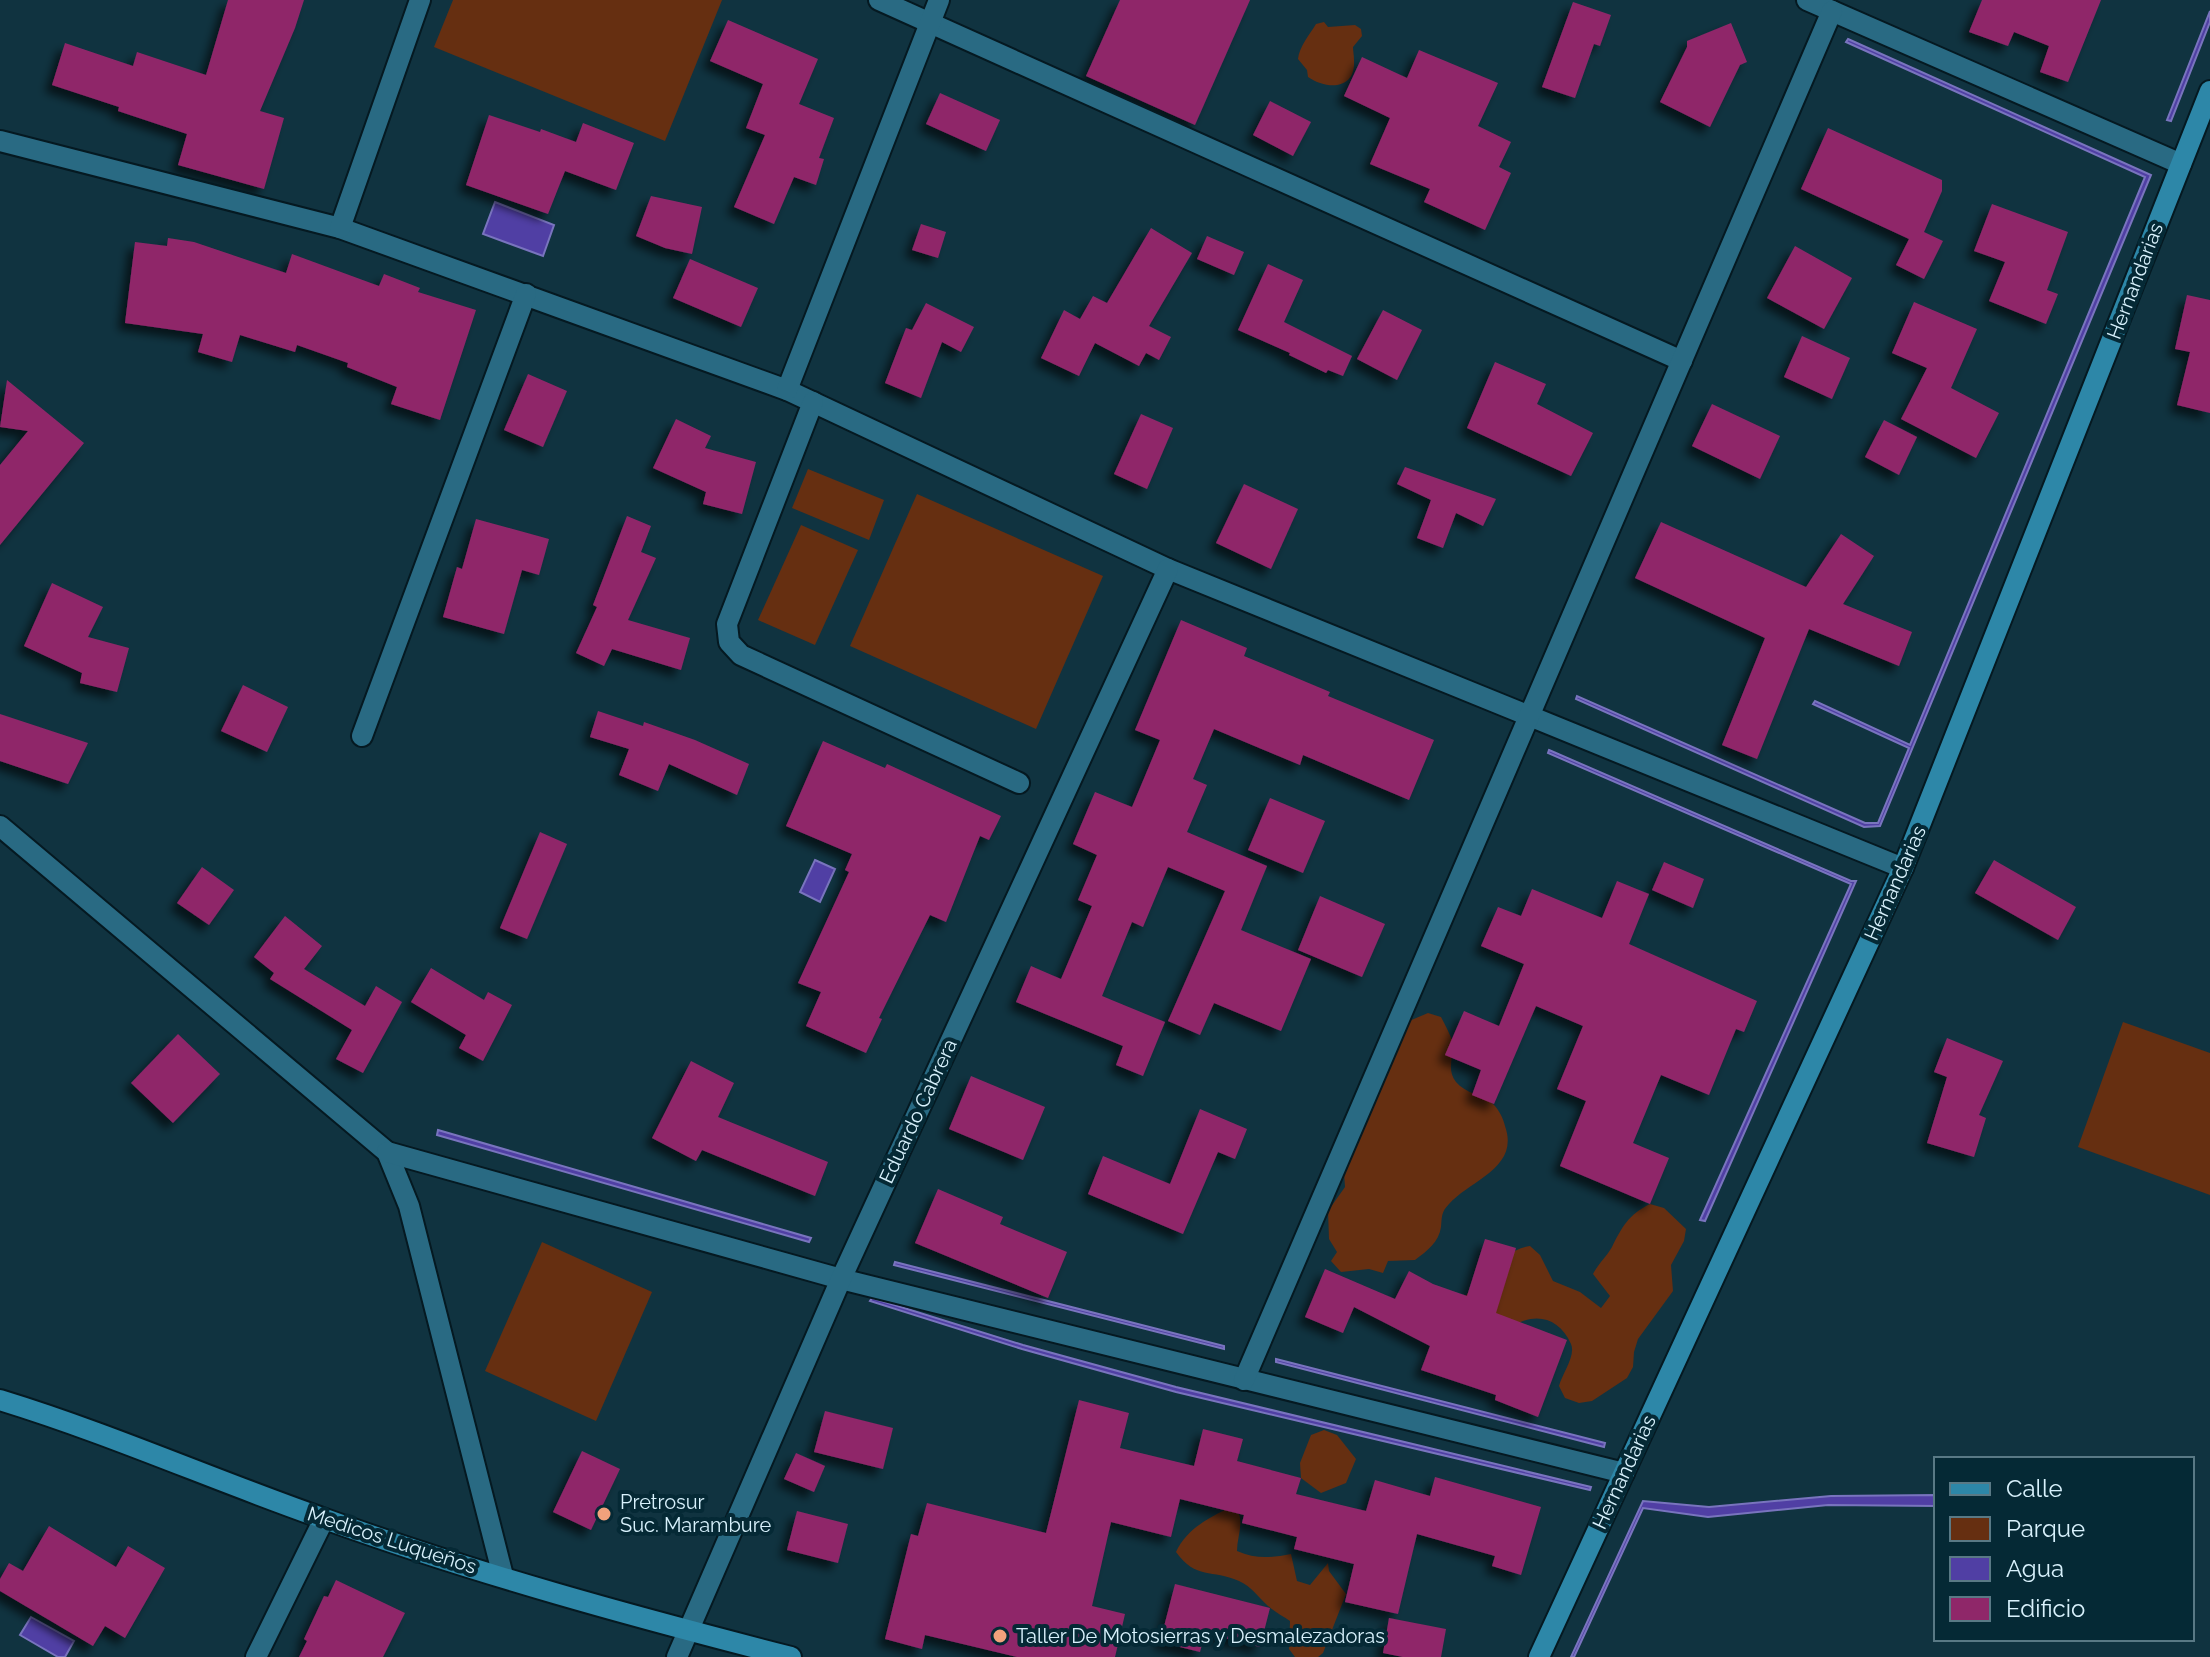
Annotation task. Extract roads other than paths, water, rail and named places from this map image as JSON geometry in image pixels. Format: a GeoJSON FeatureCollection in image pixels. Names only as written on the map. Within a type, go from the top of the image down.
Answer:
{"type":"FeatureCollection","features":[{"type":"Feature","properties":{"kind":"street"},"geometry":{"type":"LineString","coordinates":[[340,228],[420,0]]}},
{"type":"Feature","properties":{"kind":"street"},"geometry":{"type":"LineString","coordinates":[[879,0],[1682,361]]}},
{"type":"Feature","properties":{"kind":"street"},"geometry":{"type":"LineString","coordinates":[[787,390],[939,0]]}},
{"type":"Feature","properties":{"kind":"street"},"geometry":{"type":"LineString","coordinates":[[1807,0],[2181,164]]}},
{"type":"Feature","properties":{"kind":"street"},"geometry":{"type":"LineString","coordinates":[[1244,1380],[1832,11]]}},
{"type":"Feature","properties":{"kind":"street","name":"Hernandarias"},"geometry":{"type":"LineString","coordinates":[[1539,1657],[1903,868],[2210,91]]}},
{"type":"Feature","properties":{"kind":"street"},"geometry":{"type":"LineString","coordinates":[[0,141],[340,228],[787,390],[1168,569],[1903,868]]}},
{"type":"Feature","properties":{"kind":"street"},"geometry":{"type":"LineString","coordinates":[[362,736],[526,294]]}},
{"type":"Feature","properties":{"kind":"street"},"geometry":{"type":"LineString","coordinates":[[813,402],[727,624],[729,642],[741,655],[1019,783]]}},
{"type":"Feature","properties":{"kind":"street","name":"Eduardo Cabrera"},"geometry":{"type":"LineString","coordinates":[[677,1657],[841,1279],[1168,569]]}},
{"type":"Feature","properties":{"kind":"street"},"geometry":{"type":"LineString","coordinates":[[0,826],[387,1152],[841,1279],[1624,1473]]}},
{"type":"Feature","properties":{"kind":"street"},"geometry":{"type":"LineString","coordinates":[[387,1152],[409,1206],[503,1576]]}},
{"type":"Feature","properties":{"kind":"street","name":"Medicos Luqueños"},"geometry":{"type":"LineString","coordinates":[[0,1400],[55,1417],[324,1519],[503,1576],[791,1657]]}},
{"type":"Feature","properties":{"kind":"street"},"geometry":{"type":"LineString","coordinates":[[256,1657],[324,1519]]}},
{"type":"Feature","properties":{"kind":"water"},"geometry":{"type":"Polygon","coordinates":[[[2210,11],[2210,22],[2171,121],[2167,120],[2210,11]]]}},
{"type":"Feature","properties":{"kind":"water"},"geometry":{"type":"Polygon","coordinates":[[[1848,39],[2151,175],[1880,826],[1864,827],[1576,699],[1577,696],[1865,823],[1878,823],[1909,748],[1813,704],[1815,701],[1910,745],[2145,177],[1846,42],[1848,39]]]}},
{"type":"Feature","properties":{"kind":"water"},"geometry":{"type":"Polygon","coordinates":[[[495,202],[554,225],[543,256],[483,234],[495,202]]]}},
{"type":"Feature","properties":{"kind":"water"},"geometry":{"type":"Polygon","coordinates":[[[1549,750],[1856,881],[1705,1221],[1700,1220],[1851,884],[1548,753],[1549,750]]]}},
{"type":"Feature","properties":{"kind":"water"},"geometry":{"type":"Polygon","coordinates":[[[815,860],[835,869],[820,902],[800,892],[815,860]]]}},
{"type":"Feature","properties":{"kind":"water"},"geometry":{"type":"Polygon","coordinates":[[[438,1130],[811,1238],[809,1242],[437,1135],[438,1130]]]}},
{"type":"Feature","properties":{"kind":"water"},"geometry":{"type":"Polygon","coordinates":[[[895,1262],[1224,1346],[1224,1349],[894,1265],[895,1262]]]}},
{"type":"Feature","properties":{"kind":"water"},"geometry":{"type":"Polygon","coordinates":[[[872,1298],[1023,1345],[1176,1387],[1591,1487],[1590,1490],[1176,1392],[1022,1349],[870,1301],[872,1298]]]}},
{"type":"Feature","properties":{"kind":"water"},"geometry":{"type":"Polygon","coordinates":[[[1276,1359],[1605,1443],[1604,1447],[1276,1362],[1276,1359]]]}},
{"type":"Feature","properties":{"kind":"water"},"geometry":{"type":"Polygon","coordinates":[[[1934,1495],[1934,1506],[1828,1505],[1708,1517],[1643,1508],[1574,1657],[1571,1657],[1643,1501],[1709,1507],[1831,1496],[1934,1495]]]}},
{"type":"Feature","properties":{"kind":"water"},"geometry":{"type":"Polygon","coordinates":[[[31,1617],[74,1641],[65,1657],[58,1657],[20,1635],[31,1617]]]}},
{"type":"Feature","properties":{"kind":"place","name":"Pretrosur Suc. Marambure"},"geometry":{"type":"Point","coordinates":[604,1514]}},
{"type":"Feature","properties":{"kind":"place","name":"Taller De Motosierras y Desmalezadoras"},"geometry":{"type":"Point","coordinates":[1000,1636]}}]}
